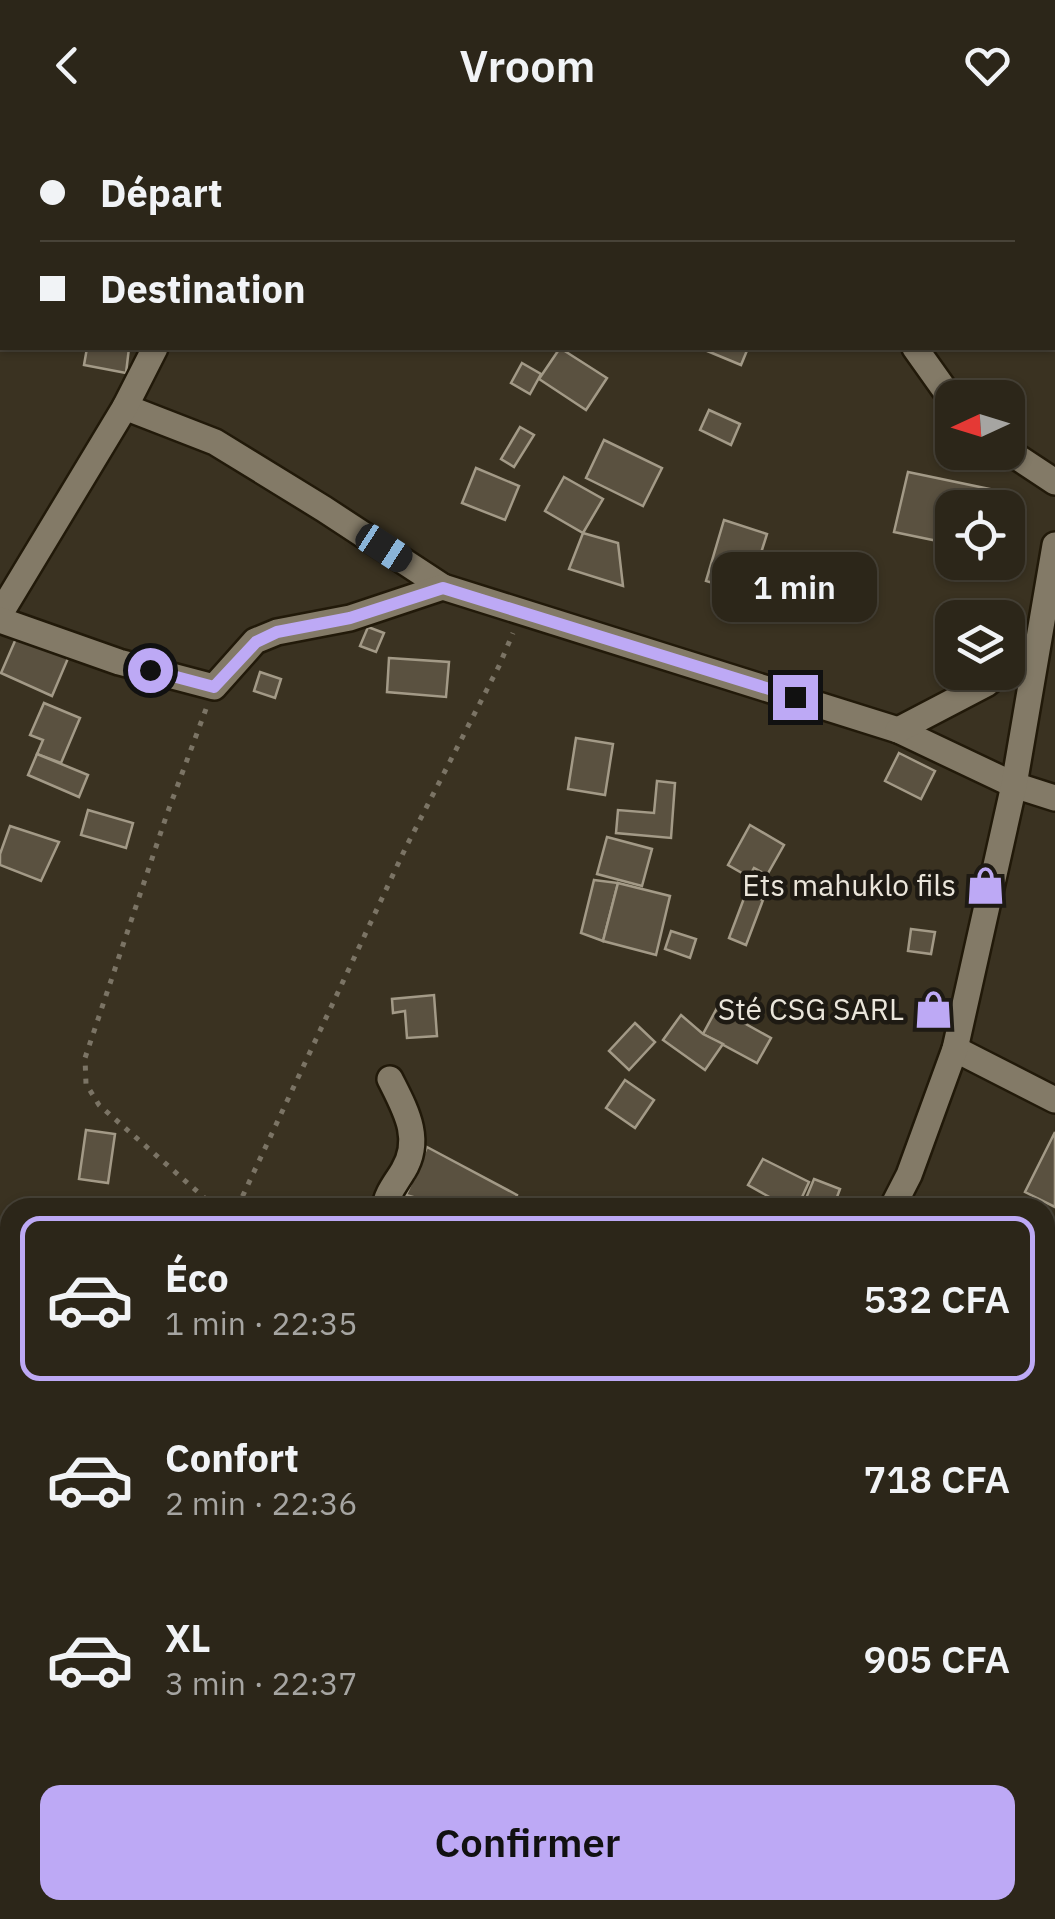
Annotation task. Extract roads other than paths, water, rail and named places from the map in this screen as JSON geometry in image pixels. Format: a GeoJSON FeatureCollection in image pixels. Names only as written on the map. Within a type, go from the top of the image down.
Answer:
{"type":"FeatureCollection","features":[{"type":"Feature","properties":{"kind":"street"},"geometry":{"type":"LineString","coordinates":[[154,350],[125,407],[0,617],[119,662],[214,687],[256,642],[277,632],[350,618],[443,588]]}},
{"type":"Feature","properties":{"kind":"street"},"geometry":{"type":"LineString","coordinates":[[915,350],[937,380]]}},
{"type":"Feature","properties":{"kind":"street"},"geometry":{"type":"LineString","coordinates":[[125,407],[215,442],[443,588],[898,730],[1014,785],[1055,798]]}},
{"type":"Feature","properties":{"kind":"street"},"geometry":{"type":"LineString","coordinates":[[1025,462],[1055,482]]}},
{"type":"Feature","properties":{"kind":"street"},"geometry":{"type":"LineString","coordinates":[[897,1198],[955,1050],[1014,785],[1055,545]]}},
{"type":"Feature","properties":{"kind":"street"},"geometry":{"type":"LineString","coordinates":[[1025,653],[1038,643]]}},
{"type":"Feature","properties":{"kind":"street"},"geometry":{"type":"LineString","coordinates":[[898,730],[975,690]]}},
{"type":"Feature","properties":{"kind":"street"},"geometry":{"type":"LineString","coordinates":[[955,1050],[1055,1100]]}},
{"type":"Feature","properties":{"kind":"street"},"geometry":{"type":"LineString","coordinates":[[386,1198],[408,1163],[412,1141],[410,1118],[390,1079]]}},
{"type":"Feature","properties":{"kind":"place","name":"Ets mahuklo fils"},"geometry":{"type":"Point","coordinates":[986,886]}},
{"type":"Feature","properties":{"kind":"place","name":"Sté CSG SARL"},"geometry":{"type":"Point","coordinates":[934,1010]}}]}
